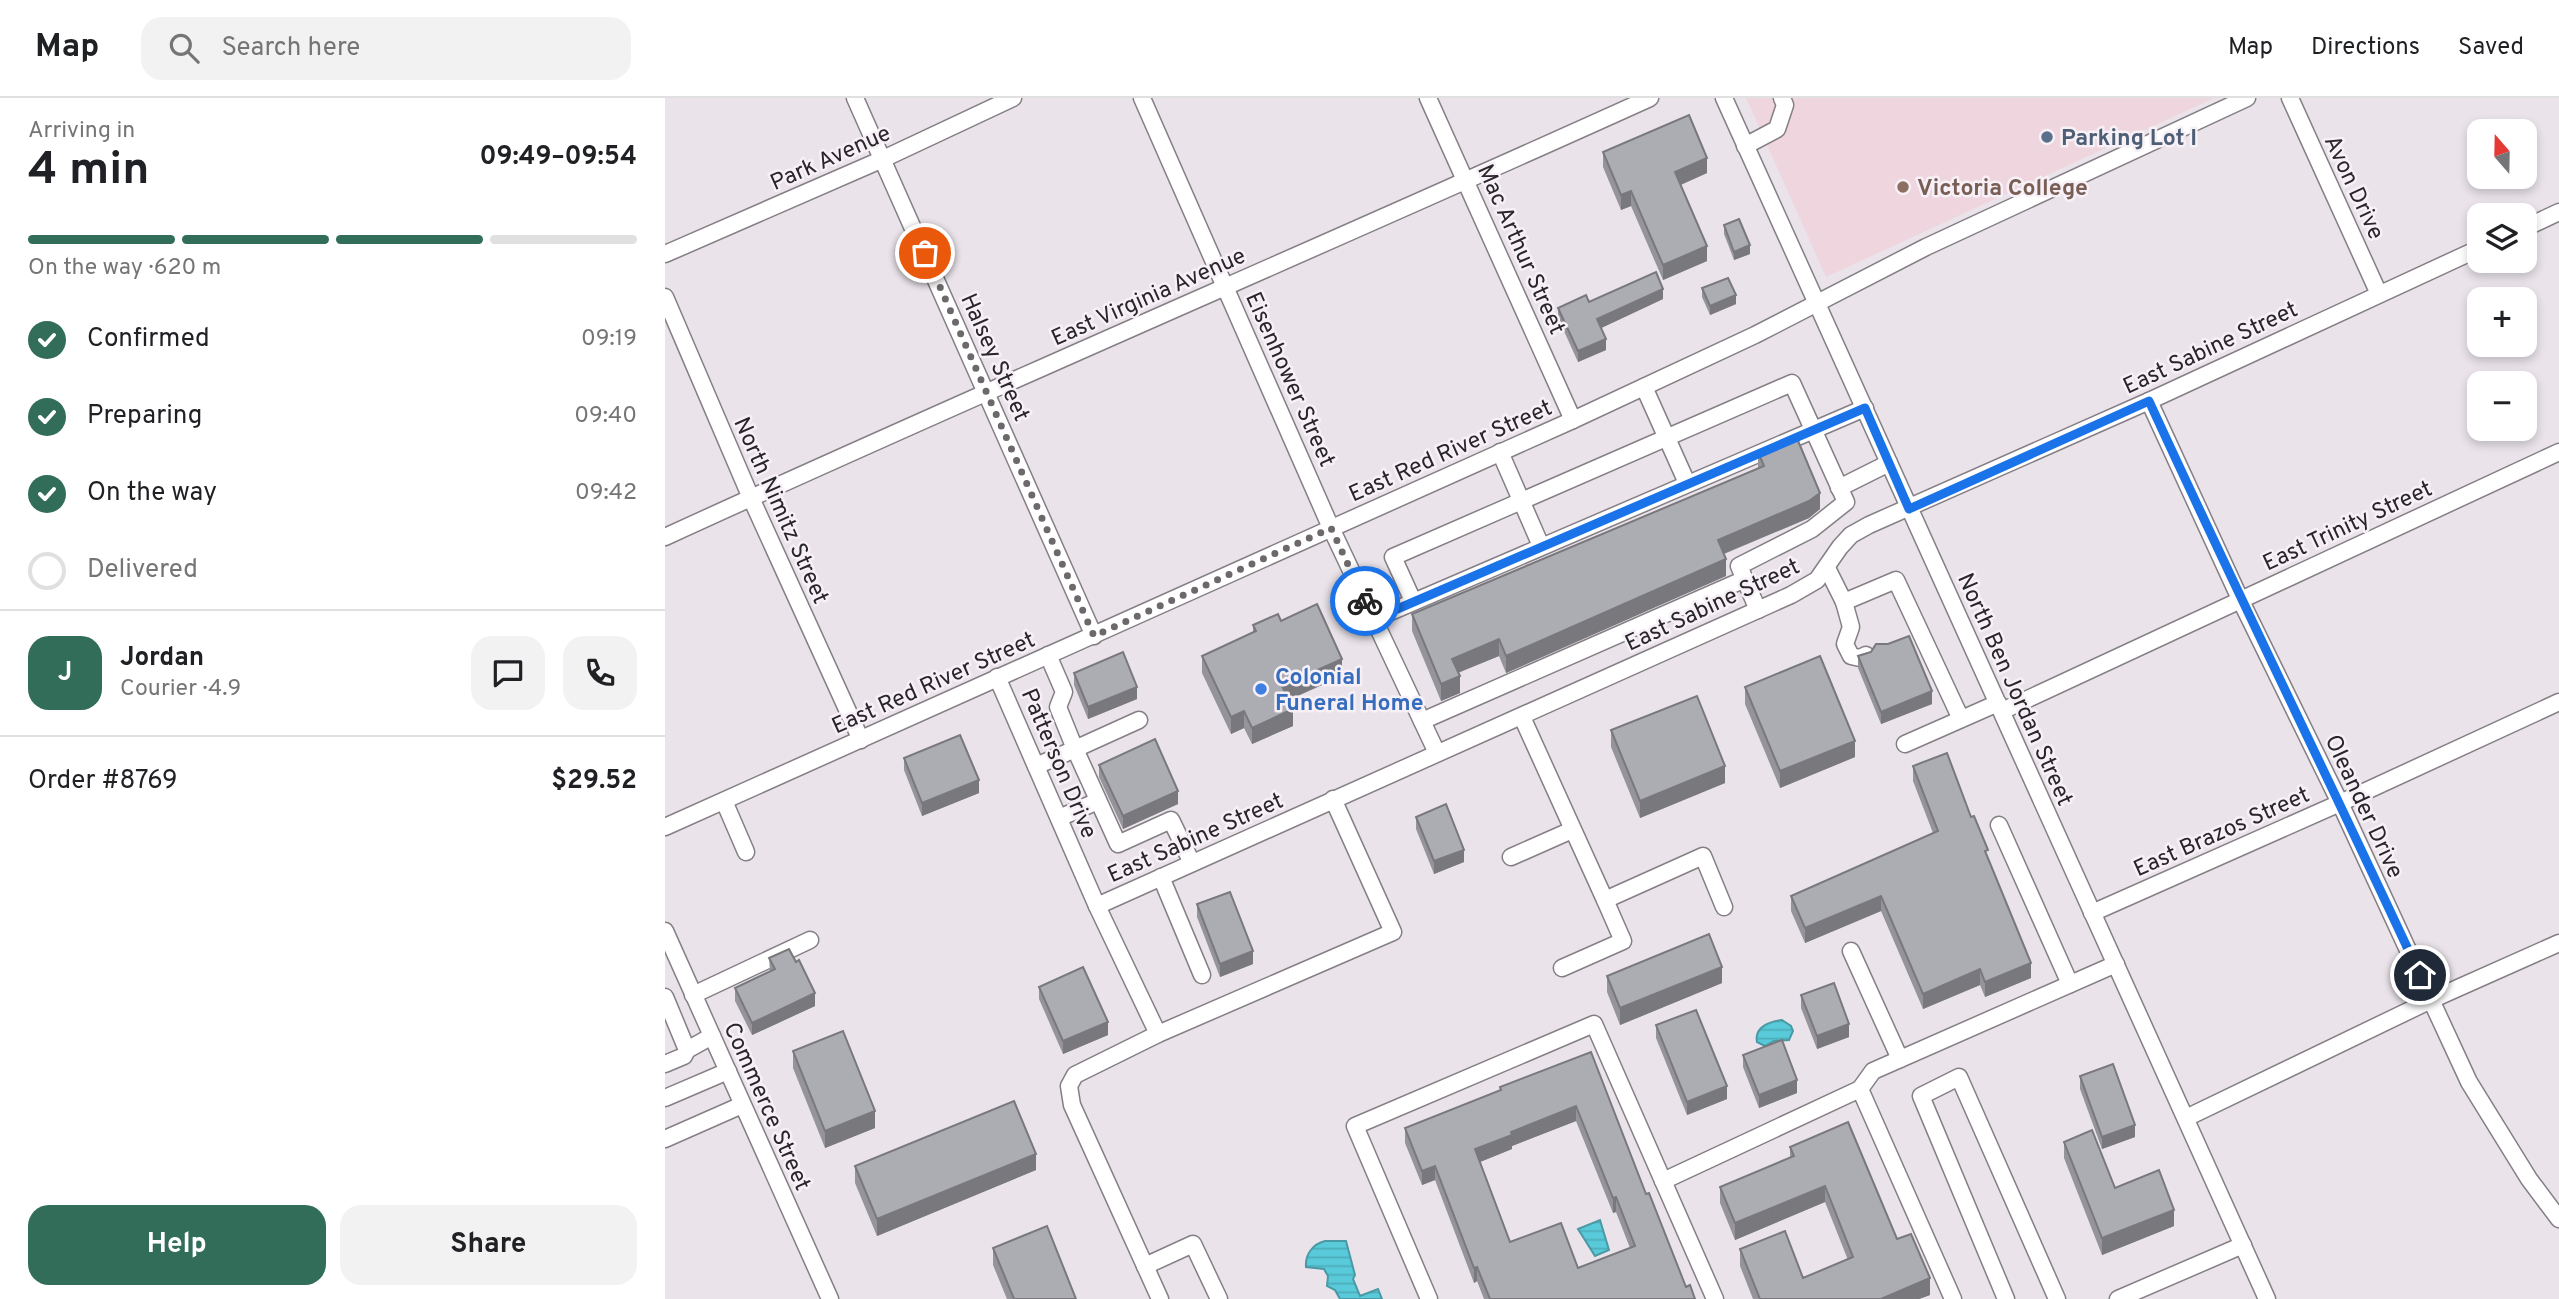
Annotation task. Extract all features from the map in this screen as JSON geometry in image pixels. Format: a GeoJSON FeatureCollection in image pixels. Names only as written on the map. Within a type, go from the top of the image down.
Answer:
{"type":"FeatureCollection","features":[{"type":"Feature","properties":{"kind":"street","name":"Halsey Street"},"geometry":{"type":"LineString","coordinates":[[855,98],[1094,636]]}},
{"type":"Feature","properties":{"kind":"street","name":"Park Avenue"},"geometry":{"type":"LineString","coordinates":[[665,254],[883,159],[1013,98]]}},
{"type":"Feature","properties":{"kind":"street","name":"Eisenhower Street"},"geometry":{"type":"LineString","coordinates":[[1142,98],[1331,528],[1437,753]]}},
{"type":"Feature","properties":{"kind":"street","name":"Mac Arthur Street"},"geometry":{"type":"LineString","coordinates":[[1428,98],[1573,420]]}},
{"type":"Feature","properties":{"kind":"street","name":"East Virginia Avenue"},"geometry":{"type":"LineString","coordinates":[[665,537],[1225,285],[1650,98]]}},
{"type":"Feature","properties":{"kind":"street","name":"North Ben Jordan Street"},"geometry":{"type":"LineString","coordinates":[[1724,98],[2267,1299]]}},
{"type":"Feature","properties":{"kind":"street"},"geometry":{"type":"LineString","coordinates":[[1745,146],[1777,129],[1784,105],[1782,98]]}},
{"type":"Feature","properties":{"kind":"street","name":"East Red River Street"},"geometry":{"type":"LineString","coordinates":[[665,827],[1573,420],[1755,335],[1926,247],[2247,98]]}},
{"type":"Feature","properties":{"kind":"street","name":"Avon Drive"},"geometry":{"type":"LineString","coordinates":[[2290,98],[2379,294]]}},
{"type":"Feature","properties":{"kind":"street"},"geometry":{"type":"LineString","coordinates":[[2537,222],[2559,212]]}},
{"type":"Feature","properties":{"kind":"street","name":"East Sabine Street"},"geometry":{"type":"LineString","coordinates":[[1097,906],[1758,610],[1817,580],[1851,535],[1868,525],[2149,401],[2467,254]]}},
{"type":"Feature","properties":{"kind":"street","name":"North Nimitz Street"},"geometry":{"type":"LineString","coordinates":[[665,297],[751,498],[861,740]]}},
{"type":"Feature","properties":{"kind":"street"},"geometry":{"type":"LineString","coordinates":[[1413,601],[1393,557],[1792,383],[1846,502],[1812,529],[1739,566],[1758,610]]}},
{"type":"Feature","properties":{"kind":"street"},"geometry":{"type":"LineString","coordinates":[[1644,387],[1687,483]]}},
{"type":"Feature","properties":{"kind":"street","name":"Oleander Drive"},"geometry":{"type":"LineString","coordinates":[[2149,401],[2469,1082],[2529,1179],[2559,1219]]}},
{"type":"Feature","properties":{"kind":"street"},"geometry":{"type":"LineString","coordinates":[[1374,619],[1865,408]]}},
{"type":"Feature","properties":{"kind":"street"},"geometry":{"type":"LineString","coordinates":[[1500,452],[1541,546]]}},
{"type":"Feature","properties":{"kind":"street","name":"East Trinity Street"},"geometry":{"type":"LineString","coordinates":[[1906,744],[1961,719],[2000,707],[2559,452]]}},
{"type":"Feature","properties":{"kind":"street"},"geometry":{"type":"LineString","coordinates":[[1839,488],[1889,463]]}},
{"type":"Feature","properties":{"kind":"street"},"geometry":{"type":"LineString","coordinates":[[1827,568],[1844,602],[1851,627],[1845,644],[1851,656],[1860,658],[1866,655]]}},
{"type":"Feature","properties":{"kind":"street"},"geometry":{"type":"LineString","coordinates":[[1422,721],[1745,579]]}},
{"type":"Feature","properties":{"kind":"street"},"geometry":{"type":"LineString","coordinates":[[1844,602],[1896,580],[1914,634],[1961,719]]}},
{"type":"Feature","properties":{"kind":"street"},"geometry":{"type":"LineString","coordinates":[[1048,655],[1065,692],[1058,707],[1118,844],[1171,820],[1192,863]]}},
{"type":"Feature","properties":{"kind":"street","name":"Patterson Drive"},"geometry":{"type":"LineString","coordinates":[[997,677],[1097,906],[1158,1034]]}},
{"type":"Feature","properties":{"kind":"street","name":"East Brazos Street"},"geometry":{"type":"LineString","coordinates":[[2092,913],[2559,702]]}},
{"type":"Feature","properties":{"kind":"street"},"geometry":{"type":"LineString","coordinates":[[1522,717],[1623,941],[1562,968]]}},
{"type":"Feature","properties":{"kind":"street"},"geometry":{"type":"LineString","coordinates":[[1036,766],[1139,720]]}},
{"type":"Feature","properties":{"kind":"street"},"geometry":{"type":"LineString","coordinates":[[1160,1299],[1072,1105],[1069,1086],[1075,1074],[1158,1034],[1393,932],[1333,799]]}},
{"type":"Feature","properties":{"kind":"street"},"geometry":{"type":"LineString","coordinates":[[723,801],[746,852]]}},
{"type":"Feature","properties":{"kind":"street"},"geometry":{"type":"LineString","coordinates":[[1059,818],[1098,801]]}},
{"type":"Feature","properties":{"kind":"street"},"geometry":{"type":"LineString","coordinates":[[1999,825],[2070,984]]}},
{"type":"Feature","properties":{"kind":"street"},"geometry":{"type":"LineString","coordinates":[[1511,857],[1572,830]]}},
{"type":"Feature","properties":{"kind":"street"},"geometry":{"type":"LineString","coordinates":[[1605,900],[1703,856],[1724,907]]}},
{"type":"Feature","properties":{"kind":"street"},"geometry":{"type":"LineString","coordinates":[[1161,877],[1202,975]]}},
{"type":"Feature","properties":{"kind":"street","name":"Commerce Street"},"geometry":{"type":"LineString","coordinates":[[665,931],[830,1299]]}},
{"type":"Feature","properties":{"kind":"street"},"geometry":{"type":"LineString","coordinates":[[694,995],[810,940]]}},
{"type":"Feature","properties":{"kind":"street"},"geometry":{"type":"LineString","coordinates":[[2186,1118],[2431,1000],[2559,943]]}},
{"type":"Feature","properties":{"kind":"street"},"geometry":{"type":"LineString","coordinates":[[1851,951],[1900,1059]]}},
{"type":"Feature","properties":{"kind":"street"},"geometry":{"type":"LineString","coordinates":[[1663,1181],[1860,1089],[1873,1070],[2116,964]]}},
{"type":"Feature","properties":{"kind":"street"},"geometry":{"type":"LineString","coordinates":[[665,997],[687,1050]]}},
{"type":"Feature","properties":{"kind":"street"},"geometry":{"type":"LineString","coordinates":[[1429,1299],[1355,1126],[1594,1024],[1715,1299]]}},
{"type":"Feature","properties":{"kind":"street"},"geometry":{"type":"LineString","coordinates":[[665,1065],[684,1056],[687,1050],[712,1036]]}},
{"type":"Feature","properties":{"kind":"street"},"geometry":{"type":"LineString","coordinates":[[665,1098],[728,1071]]}},
{"type":"Feature","properties":{"kind":"street"},"geometry":{"type":"LineString","coordinates":[[2006,1299],[1921,1096],[1959,1077],[2057,1299]]}},
{"type":"Feature","properties":{"kind":"street"},"geometry":{"type":"LineString","coordinates":[[1860,1089],[1953,1299]]}},
{"type":"Feature","properties":{"kind":"street"},"geometry":{"type":"LineString","coordinates":[[665,1139],[743,1105]]}},
{"type":"Feature","properties":{"kind":"street"},"geometry":{"type":"LineString","coordinates":[[1145,1266],[1193,1244],[1219,1299]]}},
{"type":"Feature","properties":{"kind":"street"},"geometry":{"type":"LineString","coordinates":[[2118,1299],[2243,1245]]}},
{"type":"Feature","properties":{"kind":"shaded area","name":"Victoria College"},"geometry":{"type":"Polygon","coordinates":[[[1746,98],[2214,98],[1826,277],[1746,98]]]}},
{"type":"Feature","properties":{"kind":"water"},"geometry":{"type":"Polygon","coordinates":[[[1782,1020],[1791,1026],[1793,1031],[1789,1040],[1774,1041],[1765,1046],[1757,1042],[1760,1029],[1782,1020]]]}},
{"type":"Feature","properties":{"kind":"water"},"geometry":{"type":"Polygon","coordinates":[[[1600,1220],[1609,1250],[1595,1256],[1578,1229],[1600,1220]]]}},
{"type":"Feature","properties":{"kind":"water"},"geometry":{"type":"Polygon","coordinates":[[[1325,1241],[1346,1241],[1355,1275],[1353,1279],[1360,1296],[1378,1289],[1382,1299],[1340,1299],[1335,1290],[1327,1286],[1328,1276],[1324,1269],[1306,1267],[1311,1250],[1325,1241]]]}},
{"type":"Feature","properties":{"kind":"building"},"geometry":{"type":"Polygon","coordinates":[[[1689,115],[1707,158],[1675,172],[1707,246],[1663,265],[1631,191],[1621,195],[1603,152],[1689,115]]]}},
{"type":"Feature","properties":{"kind":"building"},"geometry":{"type":"Polygon","coordinates":[[[1739,219],[1750,245],[1734,252],[1724,225],[1739,219]]]}},
{"type":"Feature","properties":{"kind":"building"},"geometry":{"type":"Polygon","coordinates":[[[1656,272],[1663,289],[1597,319],[1606,339],[1578,351],[1558,308],[1586,295],[1589,302],[1656,272]]]}},
{"type":"Feature","properties":{"kind":"building"},"geometry":{"type":"Polygon","coordinates":[[[1728,278],[1736,295],[1710,306],[1702,288],[1728,278]]]}},
{"type":"Feature","properties":{"kind":"building"},"geometry":{"type":"Polygon","coordinates":[[[1796,436],[1820,493],[1809,501],[1718,540],[1726,559],[1506,656],[1499,639],[1452,659],[1460,676],[1441,684],[1412,614],[1764,466],[1758,452],[1796,436]]]}},
{"type":"Feature","properties":{"kind":"building","name":"Colonial Funeral Home"},"geometry":{"type":"Polygon","coordinates":[[[1317,604],[1342,659],[1282,686],[1293,709],[1252,728],[1244,711],[1231,717],[1202,656],[1256,631],[1253,625],[1278,614],[1281,621],[1317,604]]]}},
{"type":"Feature","properties":{"kind":"building"},"geometry":{"type":"Polygon","coordinates":[[[1909,636],[1932,691],[1881,712],[1858,656],[1871,652],[1876,644],[1888,644],[1909,636]]]}},
{"type":"Feature","properties":{"kind":"building"},"geometry":{"type":"Polygon","coordinates":[[[1123,652],[1137,687],[1088,707],[1074,673],[1123,652]]]}},
{"type":"Feature","properties":{"kind":"building"},"geometry":{"type":"Polygon","coordinates":[[[1820,656],[1855,741],[1780,771],[1745,687],[1820,656]]]}},
{"type":"Feature","properties":{"kind":"building"},"geometry":{"type":"Polygon","coordinates":[[[1697,696],[1725,766],[1640,801],[1611,730],[1697,696]]]}},
{"type":"Feature","properties":{"kind":"building"},"geometry":{"type":"Polygon","coordinates":[[[960,735],[979,780],[922,803],[904,758],[960,735]]]}},
{"type":"Feature","properties":{"kind":"building"},"geometry":{"type":"Polygon","coordinates":[[[1155,739],[1178,791],[1123,816],[1099,765],[1155,739]]]}},
{"type":"Feature","properties":{"kind":"building"},"geometry":{"type":"Polygon","coordinates":[[[1947,753],[2031,963],[1985,982],[1980,969],[1923,994],[1881,896],[1805,928],[1791,896],[1938,831],[1913,766],[1947,753]]]}},
{"type":"Feature","properties":{"kind":"building"},"geometry":{"type":"Polygon","coordinates":[[[1446,804],[1464,850],[1434,861],[1416,817],[1446,804]]]}},
{"type":"Feature","properties":{"kind":"building"},"geometry":{"type":"Polygon","coordinates":[[[1230,892],[1253,951],[1220,964],[1197,904],[1230,892]]]}},
{"type":"Feature","properties":{"kind":"building"},"geometry":{"type":"Polygon","coordinates":[[[1709,934],[1722,967],[1620,1008],[1607,976],[1709,934]]]}},
{"type":"Feature","properties":{"kind":"building"},"geometry":{"type":"Polygon","coordinates":[[[789,949],[796,962],[799,960],[815,993],[752,1023],[735,988],[775,969],[769,958],[789,949]]]}},
{"type":"Feature","properties":{"kind":"building"},"geometry":{"type":"Polygon","coordinates":[[[1083,967],[1108,1022],[1063,1041],[1039,987],[1083,967]]]}},
{"type":"Feature","properties":{"kind":"building"},"geometry":{"type":"Polygon","coordinates":[[[1834,983],[1849,1024],[1817,1036],[1801,995],[1834,983]]]}},
{"type":"Feature","properties":{"kind":"building"},"geometry":{"type":"Polygon","coordinates":[[[1696,1010],[1727,1086],[1687,1102],[1656,1025],[1696,1010]]]}},
{"type":"Feature","properties":{"kind":"building"},"geometry":{"type":"Polygon","coordinates":[[[843,1031],[875,1111],[825,1131],[793,1051],[843,1031]]]}},
{"type":"Feature","properties":{"kind":"building"},"geometry":{"type":"Polygon","coordinates":[[[1782,1040],[1797,1080],[1759,1095],[1743,1055],[1782,1040]]]}},
{"type":"Feature","properties":{"kind":"building"},"geometry":{"type":"Polygon","coordinates":[[[1591,1052],[1646,1194],[1649,1193],[1686,1287],[1690,1285],[1695,1299],[1490,1299],[1477,1267],[1474,1268],[1435,1166],[1422,1171],[1405,1128],[1501,1090],[1500,1087],[1591,1052]],[[1576,1106],[1475,1149],[1510,1242],[1561,1223],[1578,1268],[1635,1246],[1616,1197],[1613,1198],[1576,1106]]]}},
{"type":"Feature","properties":{"kind":"building"},"geometry":{"type":"Polygon","coordinates":[[[2113,1064],[2135,1125],[2102,1137],[2080,1076],[2113,1064]]]}},
{"type":"Feature","properties":{"kind":"building"},"geometry":{"type":"Polygon","coordinates":[[[1014,1101],[1036,1154],[877,1219],[855,1166],[1014,1101]]]}},
{"type":"Feature","properties":{"kind":"building"},"geometry":{"type":"Polygon","coordinates":[[[1848,1122],[1897,1239],[1911,1234],[1930,1278],[1881,1299],[1760,1299],[1740,1249],[1785,1231],[1803,1278],[1853,1257],[1825,1186],[1735,1223],[1720,1187],[1794,1156],[1790,1147],[1848,1122]]]}},
{"type":"Feature","properties":{"kind":"building"},"geometry":{"type":"Polygon","coordinates":[[[2092,1130],[2115,1188],[2159,1170],[2174,1210],[2102,1238],[2064,1142],[2092,1130]]]}},
{"type":"Feature","properties":{"kind":"building"},"geometry":{"type":"Polygon","coordinates":[[[1047,1226],[1076,1299],[1014,1299],[993,1248],[1047,1226]]]}},
{"type":"Feature","properties":{"kind":"way so far"},"geometry":{"type":"LineString","coordinates":[[925,253],[1094,636],[1331,528],[1365,601]]}},
{"type":"Feature","properties":{"kind":"place","name":"Parking Lot I"},"geometry":{"type":"Point","coordinates":[2047,137]}},
{"type":"Feature","properties":{"kind":"place","name":"Victoria College"},"geometry":{"type":"Point","coordinates":[1903,187]}},
{"type":"Feature","properties":{"kind":"place","name":"Colonial Funeral Home"},"geometry":{"type":"Point","coordinates":[1261,689]}},
{"type":"Feature","properties":{"kind":"route"},"geometry":{"type":"LineString","coordinates":[[1365,601],[1374,619],[1865,408],[1909,509],[2149,401],[2240,599],[2340,803],[2420,975]]}}]}
